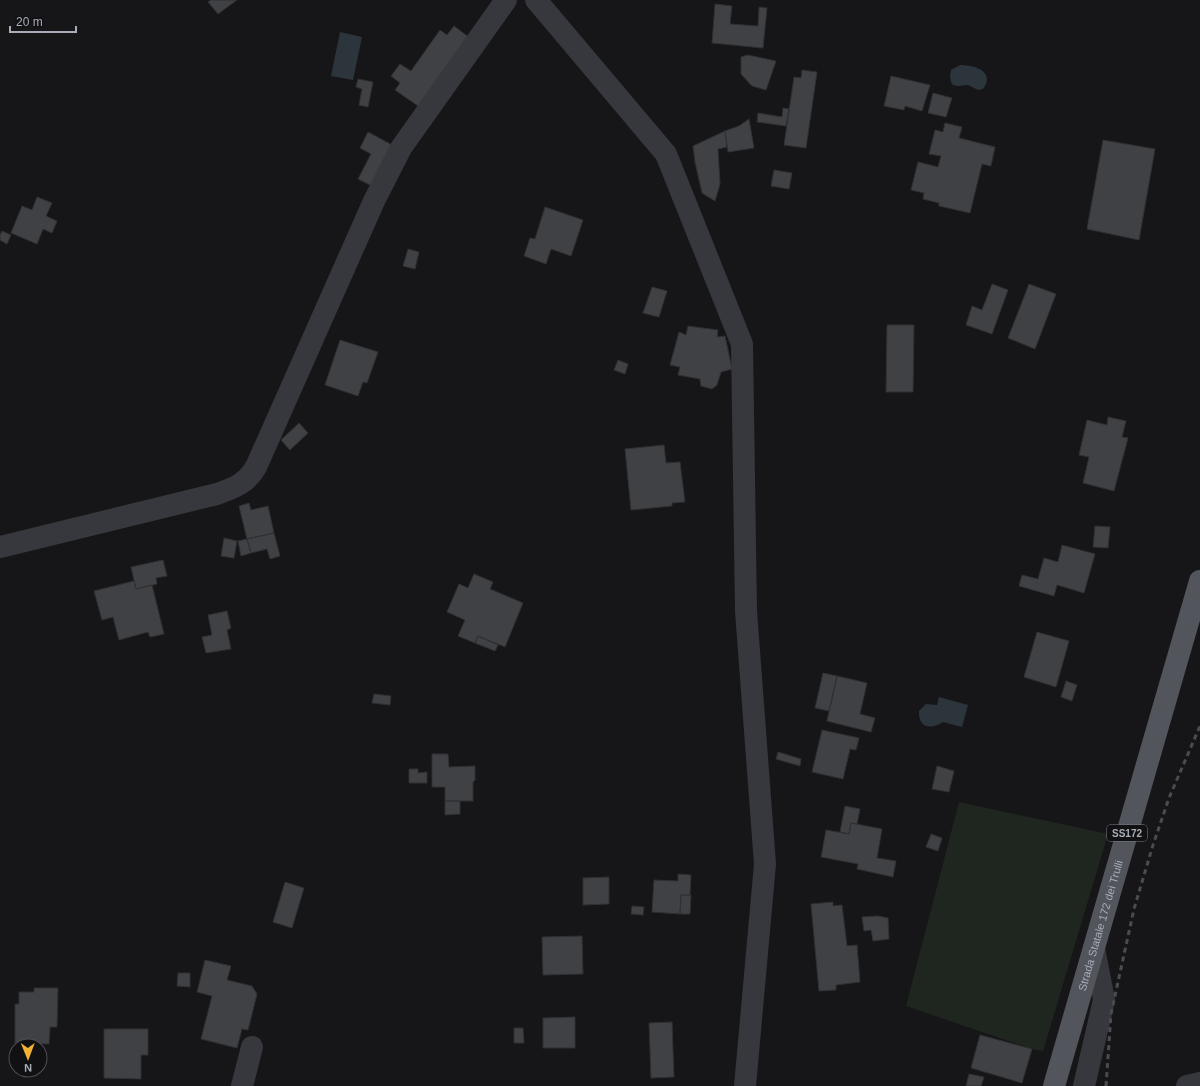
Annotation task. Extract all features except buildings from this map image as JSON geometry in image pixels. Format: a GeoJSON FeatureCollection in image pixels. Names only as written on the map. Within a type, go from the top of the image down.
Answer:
{"type":"FeatureCollection","features":[{"type":"Feature","properties":{"kind":"main road","name":"Strada Statale 172 dei Trulli"},"geometry":{"type":"LineString","coordinates":[[1054,1086],[1200,580]]}},
{"type":"Feature","properties":{"kind":"street"},"geometry":{"type":"LineString","coordinates":[[0,547],[217,494],[231,489],[250,477],[264,451],[374,201],[401,148],[506,0]]}},
{"type":"Feature","properties":{"kind":"street"},"geometry":{"type":"LineString","coordinates":[[536,0],[666,154],[742,344],[746,611],[765,864],[745,1086]]}},
{"type":"Feature","properties":{"kind":"street"},"geometry":{"type":"LineString","coordinates":[[1084,1086],[1104,1000],[1094,948]]}},
{"type":"Feature","properties":{"kind":"street"},"geometry":{"type":"LineString","coordinates":[[242,1086],[252,1047]]}},
{"type":"Feature","properties":{"kind":"street"},"geometry":{"type":"LineString","coordinates":[[1187,1086],[1200,1083]]}},
{"type":"Feature","properties":{"kind":"shaded area"},"geometry":{"type":"Polygon","coordinates":[[[340,32],[362,37],[353,80],[331,76],[340,32]]]}},
{"type":"Feature","properties":{"kind":"shaded area"},"geometry":{"type":"Polygon","coordinates":[[[960,65],[971,66],[982,70],[985,73],[987,78],[983,89],[978,90],[968,85],[953,85],[950,77],[951,70],[960,65]]]}},
{"type":"Feature","properties":{"kind":"shaded area"},"geometry":{"type":"Polygon","coordinates":[[[939,697],[968,705],[962,727],[943,722],[930,727],[923,724],[919,717],[919,711],[926,704],[937,705],[939,697]]]}},
{"type":"Feature","properties":{"kind":"shaded area"},"geometry":{"type":"Polygon","coordinates":[[[959,802],[1108,834],[1043,1051],[1032,1049],[906,1006],[959,802]]]}},
{"type":"Feature","properties":{"kind":"railway"},"geometry":{"type":"LineString","coordinates":[[1106,1086],[1111,1014],[1134,909],[1169,798],[1200,726]]}}]}
